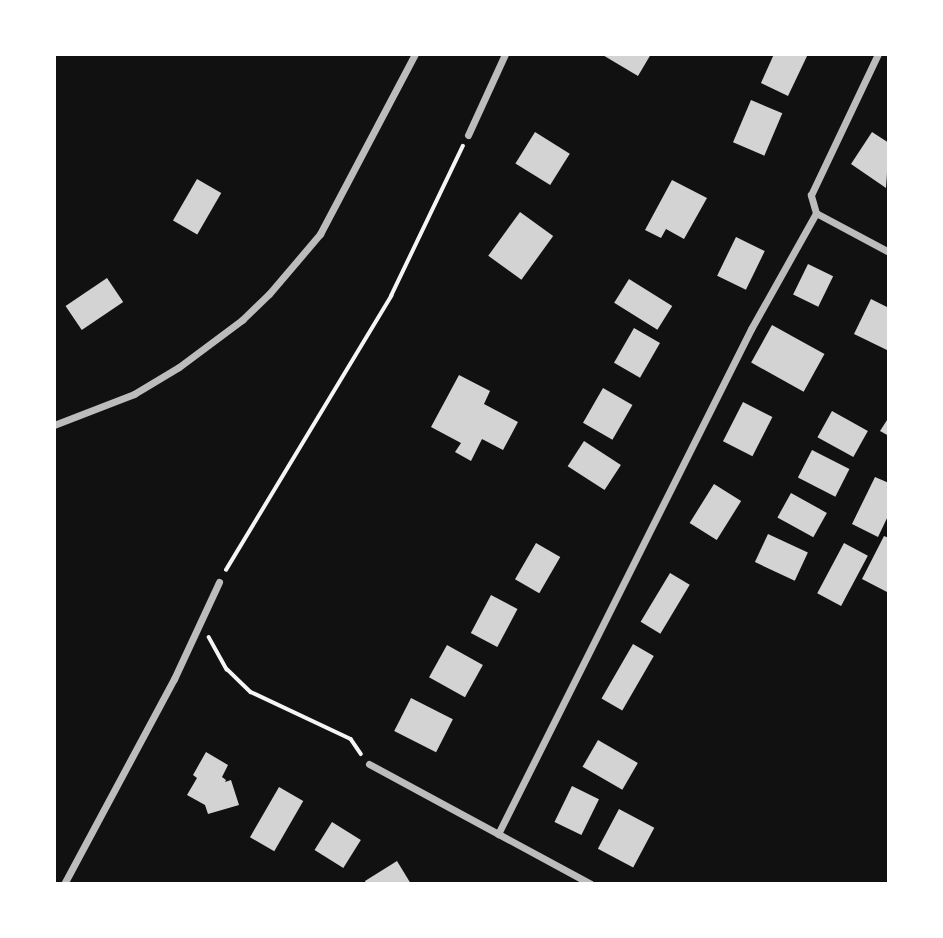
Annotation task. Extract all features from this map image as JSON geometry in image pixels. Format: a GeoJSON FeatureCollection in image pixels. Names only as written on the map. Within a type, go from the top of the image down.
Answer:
{"type":"FeatureCollection","features":[{"type":"Feature","properties":{"kind":"street"},"geometry":{"type":"LineString","coordinates":[[54,425],[134,394],[242,320],[269,293],[320,234],[415,54]]}},
{"type":"Feature","properties":{"kind":"street"},"geometry":{"type":"LineString","coordinates":[[468,135],[505,54]]}},
{"type":"Feature","properties":{"kind":"street"},"geometry":{"type":"LineString","coordinates":[[498,834],[751,328],[816,213],[811,195],[878,54]]}},
{"type":"Feature","properties":{"kind":"street"},"geometry":{"type":"LineString","coordinates":[[816,213],[889,252]]}},
{"type":"Feature","properties":{"kind":"street"},"geometry":{"type":"LineString","coordinates":[[64,884],[197,630],[219,582]]}},
{"type":"Feature","properties":{"kind":"street"},"geometry":{"type":"LineString","coordinates":[[369,764],[591,884]]}},
{"type":"Feature","properties":{"kind":"path"},"geometry":{"type":"LineString","coordinates":[[219,582],[391,296],[468,135]]}},
{"type":"Feature","properties":{"kind":"path"},"geometry":{"type":"LineString","coordinates":[[197,630],[211,638],[227,669],[251,692],[351,739],[369,764]]}},
{"type":"Feature","properties":{"kind":"building"},"geometry":{"type":"Polygon","coordinates":[[[601,54],[651,54],[638,76],[601,54]]]}},
{"type":"Feature","properties":{"kind":"building"},"geometry":{"type":"Polygon","coordinates":[[[774,54],[808,54],[788,96],[761,83],[774,54]]]}},
{"type":"Feature","properties":{"kind":"building"},"geometry":{"type":"Polygon","coordinates":[[[751,100],[782,113],[764,156],[733,142],[751,100]]]}},
{"type":"Feature","properties":{"kind":"building"},"geometry":{"type":"Polygon","coordinates":[[[535,132],[570,154],[550,185],[515,163],[535,132]]]}},
{"type":"Feature","properties":{"kind":"building"},"geometry":{"type":"Polygon","coordinates":[[[872,132],[889,143],[886,188],[851,164],[872,132]]]}},
{"type":"Feature","properties":{"kind":"building"},"geometry":{"type":"Polygon","coordinates":[[[197,179],[221,193],[197,235],[173,221],[197,179]]]}},
{"type":"Feature","properties":{"kind":"building"},"geometry":{"type":"Polygon","coordinates":[[[672,180],[707,198],[684,239],[666,229],[661,238],[645,230],[672,180]]]}},
{"type":"Feature","properties":{"kind":"building"},"geometry":{"type":"Polygon","coordinates":[[[520,212],[553,236],[521,280],[488,256],[520,212]]]}},
{"type":"Feature","properties":{"kind":"building"},"geometry":{"type":"Polygon","coordinates":[[[736,237],[765,251],[746,290],[717,276],[736,237]]]}},
{"type":"Feature","properties":{"kind":"building"},"geometry":{"type":"Polygon","coordinates":[[[808,264],[833,276],[818,307],[793,295],[808,264]]]}},
{"type":"Feature","properties":{"kind":"building"},"geometry":{"type":"Polygon","coordinates":[[[107,278],[123,302],[82,330],[66,306],[107,278]]]}},
{"type":"Feature","properties":{"kind":"building"},"geometry":{"type":"Polygon","coordinates":[[[629,279],[672,306],[657,330],[614,303],[629,279]]]}},
{"type":"Feature","properties":{"kind":"building"},"geometry":{"type":"Polygon","coordinates":[[[871,299],[889,308],[889,351],[854,334],[871,299]]]}},
{"type":"Feature","properties":{"kind":"building"},"geometry":{"type":"Polygon","coordinates":[[[772,325],[824,354],[804,392],[751,363],[772,325]]]}},
{"type":"Feature","properties":{"kind":"building"},"geometry":{"type":"Polygon","coordinates":[[[634,328],[660,343],[640,378],[614,363],[634,328]]]}},
{"type":"Feature","properties":{"kind":"building"},"geometry":{"type":"Polygon","coordinates":[[[459,375],[490,391],[484,404],[518,422],[503,450],[482,439],[471,461],[455,452],[461,443],[431,427],[459,375]]]}},
{"type":"Feature","properties":{"kind":"building"},"geometry":{"type":"Polygon","coordinates":[[[603,388],[632,405],[612,440],[583,423],[603,388]]]}},
{"type":"Feature","properties":{"kind":"building"},"geometry":{"type":"Polygon","coordinates":[[[743,402],[772,417],[752,456],[723,441],[743,402]]]}},
{"type":"Feature","properties":{"kind":"building"},"geometry":{"type":"Polygon","coordinates":[[[832,411],[868,431],[853,457],[817,437],[832,411]]]}},
{"type":"Feature","properties":{"kind":"building"},"geometry":{"type":"Polygon","coordinates":[[[889,417],[889,436],[880,431],[889,417]]]}},
{"type":"Feature","properties":{"kind":"building"},"geometry":{"type":"Polygon","coordinates":[[[584,441],[621,465],[605,490],[568,466],[584,441]]]}},
{"type":"Feature","properties":{"kind":"building"},"geometry":{"type":"Polygon","coordinates":[[[812,450],[849,469],[835,497],[798,478],[812,450]]]}},
{"type":"Feature","properties":{"kind":"building"},"geometry":{"type":"Polygon","coordinates":[[[875,477],[889,483],[889,514],[878,537],[852,524],[875,477]]]}},
{"type":"Feature","properties":{"kind":"building"},"geometry":{"type":"Polygon","coordinates":[[[714,484],[741,501],[717,540],[690,523],[714,484]]]}},
{"type":"Feature","properties":{"kind":"building"},"geometry":{"type":"Polygon","coordinates":[[[791,493],[827,513],[813,537],[777,517],[791,493]]]}},
{"type":"Feature","properties":{"kind":"building"},"geometry":{"type":"Polygon","coordinates":[[[768,534],[808,553],[795,581],[755,562],[768,534]]]}},
{"type":"Feature","properties":{"kind":"building"},"geometry":{"type":"Polygon","coordinates":[[[884,536],[889,538],[889,593],[862,579],[884,536]]]}},
{"type":"Feature","properties":{"kind":"building"},"geometry":{"type":"Polygon","coordinates":[[[536,543],[560,557],[539,593],[515,579],[536,543]]]}},
{"type":"Feature","properties":{"kind":"building"},"geometry":{"type":"Polygon","coordinates":[[[844,543],[868,556],[841,606],[817,593],[844,543]]]}},
{"type":"Feature","properties":{"kind":"building"},"geometry":{"type":"Polygon","coordinates":[[[670,573],[690,585],[660,634],[641,622],[670,573]]]}},
{"type":"Feature","properties":{"kind":"building"},"geometry":{"type":"Polygon","coordinates":[[[491,595],[517,609],[497,647],[471,633],[491,595]]]}},
{"type":"Feature","properties":{"kind":"building"},"geometry":{"type":"Polygon","coordinates":[[[633,644],[654,656],[622,711],[602,699],[633,644]]]}},
{"type":"Feature","properties":{"kind":"building"},"geometry":{"type":"Polygon","coordinates":[[[447,645],[483,665],[465,697],[429,677],[447,645]]]}},
{"type":"Feature","properties":{"kind":"building"},"geometry":{"type":"Polygon","coordinates":[[[411,698],[453,719],[436,752],[394,731],[411,698]]]}},
{"type":"Feature","properties":{"kind":"building"},"geometry":{"type":"Polygon","coordinates":[[[598,740],[638,763],[622,790],[582,767],[598,740]]]}},
{"type":"Feature","properties":{"kind":"building"},"geometry":{"type":"Polygon","coordinates":[[[206,752],[228,765],[222,777],[225,782],[231,780],[239,805],[208,814],[205,805],[187,795],[197,778],[193,775],[206,752]]]}},
{"type":"Feature","properties":{"kind":"building"},"geometry":{"type":"Polygon","coordinates":[[[572,786],[599,799],[581,835],[554,822],[572,786]]]}},
{"type":"Feature","properties":{"kind":"building"},"geometry":{"type":"Polygon","coordinates":[[[279,787],[303,801],[274,851],[250,837],[279,787]]]}},
{"type":"Feature","properties":{"kind":"building"},"geometry":{"type":"Polygon","coordinates":[[[619,809],[654,828],[633,868],[598,849],[619,809]]]}},
{"type":"Feature","properties":{"kind":"building"},"geometry":{"type":"Polygon","coordinates":[[[332,822],[361,840],[343,868],[315,850],[332,822]]]}},
{"type":"Feature","properties":{"kind":"building"},"geometry":{"type":"Polygon","coordinates":[[[397,861],[411,884],[366,884],[365,881],[397,861]]]}}]}
